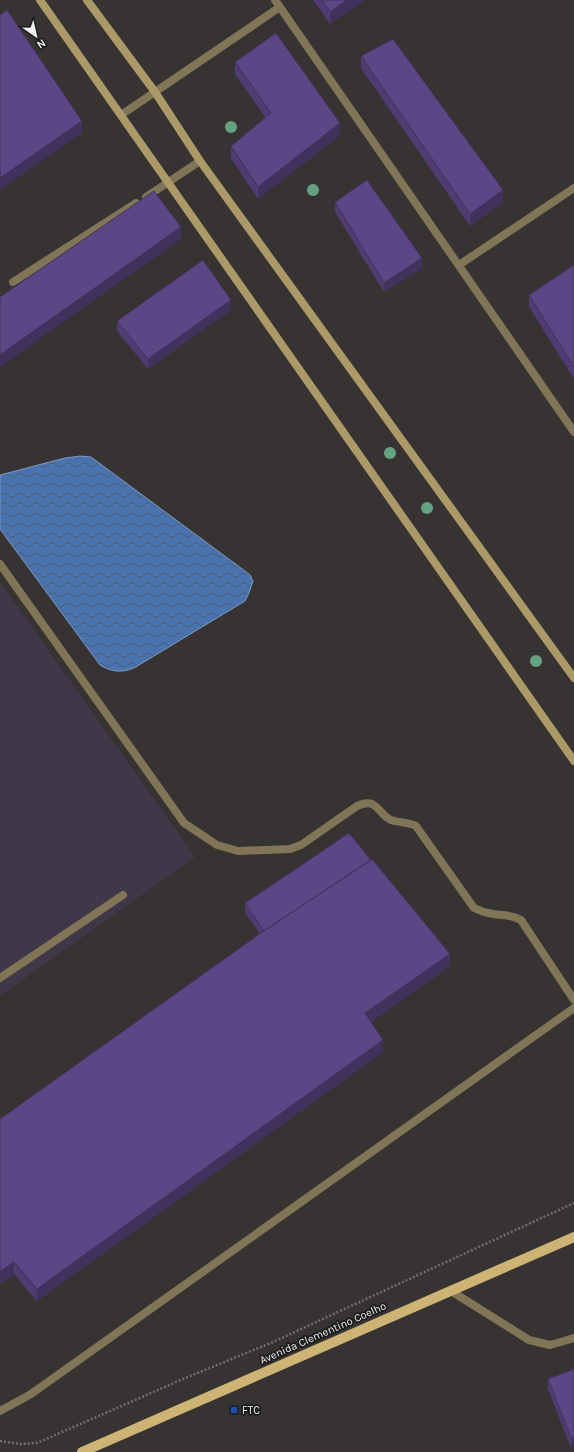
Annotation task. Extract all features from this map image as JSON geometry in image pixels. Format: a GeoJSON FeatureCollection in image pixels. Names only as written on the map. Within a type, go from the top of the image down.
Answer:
{"type":"FeatureCollection","features":[{"type":"Feature","properties":{"kind":"main road","name":"Avenida Clementino Coelho"},"geometry":{"type":"LineString","coordinates":[[82,1452],[574,1237]]}},
{"type":"Feature","properties":{"kind":"street"},"geometry":{"type":"LineString","coordinates":[[40,0],[574,761]]}},
{"type":"Feature","properties":{"kind":"street"},"geometry":{"type":"LineString","coordinates":[[87,0],[154,92],[200,161],[574,678]]}},
{"type":"Feature","properties":{"kind":"lane"},"geometry":{"type":"LineString","coordinates":[[121,115],[278,3],[459,264],[571,422],[574,432]]}},
{"type":"Feature","properties":{"kind":"lane"},"geometry":{"type":"LineString","coordinates":[[13,282],[200,161]]}},
{"type":"Feature","properties":{"kind":"lane"},"geometry":{"type":"LineString","coordinates":[[459,264],[574,188]]}},
{"type":"Feature","properties":{"kind":"lane"},"geometry":{"type":"LineString","coordinates":[[0,564],[184,823],[217,844],[238,851],[290,849],[301,844],[357,806],[365,803],[373,804],[383,816],[392,820],[410,823],[416,826],[474,908],[483,912],[513,916],[521,920],[574,1000]]}},
{"type":"Feature","properties":{"kind":"lane"},"geometry":{"type":"LineString","coordinates":[[0,978],[123,895]]}},
{"type":"Feature","properties":{"kind":"lane"},"geometry":{"type":"LineString","coordinates":[[0,1411],[31,1394],[574,1008]]}},
{"type":"Feature","properties":{"kind":"lane"},"geometry":{"type":"LineString","coordinates":[[451,1291],[529,1340],[550,1345],[574,1338]]}},
{"type":"Feature","properties":{"kind":"path"},"geometry":{"type":"LineString","coordinates":[[0,1441],[20,1444],[37,1443],[176,1382],[273,1342],[574,1203]]}},
{"type":"Feature","properties":{"kind":"shaded area"},"geometry":{"type":"Polygon","coordinates":[[[0,582],[195,857],[0,996],[0,582]]]}},
{"type":"Feature","properties":{"kind":"water"},"geometry":{"type":"Polygon","coordinates":[[[80,456],[91,457],[250,575],[253,581],[245,601],[134,668],[125,671],[108,669],[100,665],[0,529],[0,475],[65,458],[80,456]]]}},
{"type":"Feature","properties":{"kind":"building"},"geometry":{"type":"Polygon","coordinates":[[[322,0],[347,0],[330,12],[322,0]]]}},
{"type":"Feature","properties":{"kind":"building"},"geometry":{"type":"Polygon","coordinates":[[[7,10],[82,121],[0,178],[0,15],[7,10]]]}},
{"type":"Feature","properties":{"kind":"building"},"geometry":{"type":"Polygon","coordinates":[[[276,33],[340,123],[258,187],[231,146],[271,113],[235,62],[276,33]]]}},
{"type":"Feature","properties":{"kind":"building"},"geometry":{"type":"Polygon","coordinates":[[[393,39],[503,190],[470,214],[361,56],[393,39]]]}},
{"type":"Feature","properties":{"kind":"building"},"geometry":{"type":"Polygon","coordinates":[[[367,180],[422,258],[384,283],[335,202],[367,180]]]}},
{"type":"Feature","properties":{"kind":"building"},"geometry":{"type":"Polygon","coordinates":[[[154,191],[181,227],[0,355],[0,297],[154,191]]]}},
{"type":"Feature","properties":{"kind":"building"},"geometry":{"type":"Polygon","coordinates":[[[203,260],[231,300],[148,359],[117,321],[203,260]]]}},
{"type":"Feature","properties":{"kind":"building"},"geometry":{"type":"Polygon","coordinates":[[[574,265],[574,367],[529,295],[574,265]]]}},
{"type":"Feature","properties":{"kind":"building"},"geometry":{"type":"Polygon","coordinates":[[[349,833],[371,860],[264,931],[245,903],[349,833]]]}},
{"type":"Feature","properties":{"kind":"building"},"geometry":{"type":"Polygon","coordinates":[[[372,859],[450,954],[365,1013],[383,1040],[37,1289],[14,1262],[0,1272],[0,1119],[265,930],[372,859]]]}},
{"type":"Feature","properties":{"kind":"building"},"geometry":{"type":"Polygon","coordinates":[[[574,1369],[574,1437],[571,1438],[548,1379],[574,1369]]]}},
{"type":"Feature","properties":{"kind":"place","name":"FTC"},"geometry":{"type":"Point","coordinates":[234,1410]}}]}
